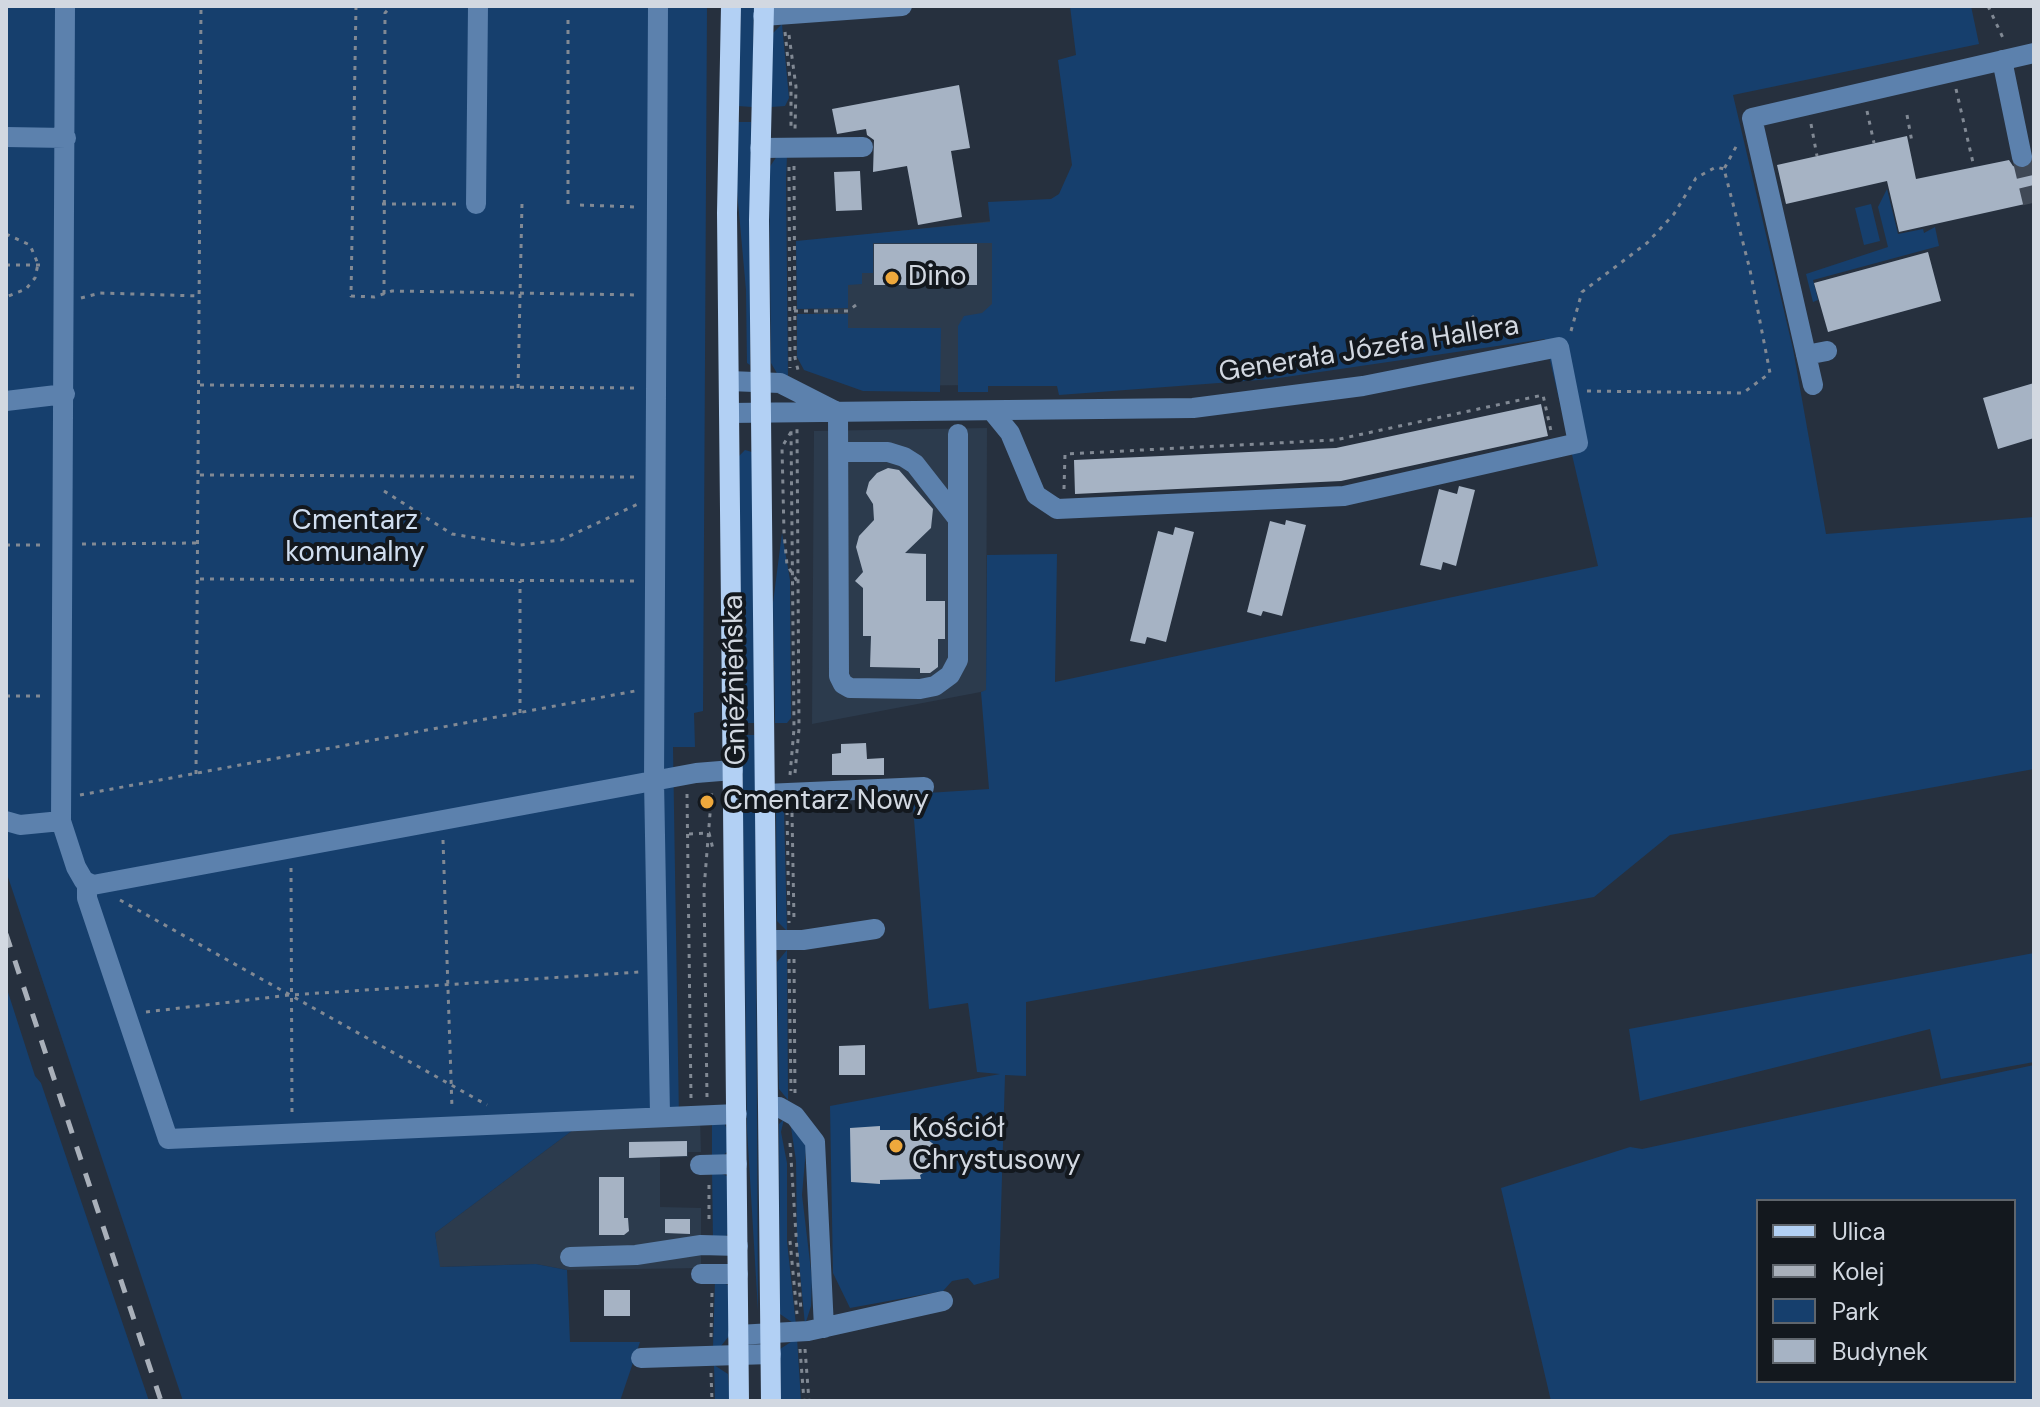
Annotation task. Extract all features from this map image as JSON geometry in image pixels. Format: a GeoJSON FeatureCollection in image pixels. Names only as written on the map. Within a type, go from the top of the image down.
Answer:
{"type":"FeatureCollection","features":[{"type":"Feature","properties":{"kind":"main road","name":"Gnieźnieńska"},"geometry":{"type":"LineString","coordinates":[[731,6],[727,203],[739,1401]]}},
{"type":"Feature","properties":{"kind":"main road","name":"Gnieźnieńska"},"geometry":{"type":"LineString","coordinates":[[763,11],[761,413],[767,940],[788,1104],[770,1344],[771,1401]]}},
{"type":"Feature","properties":{"kind":"street"},"geometry":{"type":"LineString","coordinates":[[65,6],[66,302],[61,821],[76,867],[87,882],[87,898],[168,1139],[514,1121],[737,1114]]}},
{"type":"Feature","properties":{"kind":"street"},"geometry":{"type":"LineString","coordinates":[[472,204],[478,6]]}},
{"type":"Feature","properties":{"kind":"street"},"geometry":{"type":"LineString","coordinates":[[658,6],[654,780],[660,1115]]}},
{"type":"Feature","properties":{"kind":"street"},"geometry":{"type":"LineString","coordinates":[[763,11],[787,19],[902,6]]}},
{"type":"Feature","properties":{"kind":"street"},"geometry":{"type":"LineString","coordinates":[[1813,385],[1816,353],[1788,238],[1752,118],[2019,56],[2022,157]]}},
{"type":"Feature","properties":{"kind":"street"},"geometry":{"type":"LineString","coordinates":[[6,137],[66,138]]}},
{"type":"Feature","properties":{"kind":"street"},"geometry":{"type":"LineString","coordinates":[[760,148],[863,147]]}},
{"type":"Feature","properties":{"kind":"street","name":"Generała Józefa Hallera"},"geometry":{"type":"LineString","coordinates":[[729,413],[761,413],[796,423],[838,413],[1193,408],[1363,386],[1559,347],[1578,443],[1561,450]]}},
{"type":"Feature","properties":{"kind":"street","name":"Generała Józefa Hallera"},"geometry":{"type":"LineString","coordinates":[[729,381],[795,380],[838,413]]}},
{"type":"Feature","properties":{"kind":"street"},"geometry":{"type":"LineString","coordinates":[[6,401],[65,394]]}},
{"type":"Feature","properties":{"kind":"street"},"geometry":{"type":"LineString","coordinates":[[992,411],[1010,433],[1036,495],[1046,503],[1064,509],[1344,496],[1561,450]]}},
{"type":"Feature","properties":{"kind":"street"},"geometry":{"type":"LineString","coordinates":[[838,413],[839,676],[843,684],[850,688],[920,689],[935,686],[950,675],[958,660],[958,434]]}},
{"type":"Feature","properties":{"kind":"street"},"geometry":{"type":"LineString","coordinates":[[839,452],[888,452],[904,457],[921,471],[958,519]]}},
{"type":"Feature","properties":{"kind":"street"},"geometry":{"type":"LineString","coordinates":[[87,882],[106,883],[687,774],[733,770]]}},
{"type":"Feature","properties":{"kind":"street"},"geometry":{"type":"LineString","coordinates":[[765,794],[791,796],[924,787]]}},
{"type":"Feature","properties":{"kind":"street"},"geometry":{"type":"LineString","coordinates":[[6,821],[20,825],[61,821]]}},
{"type":"Feature","properties":{"kind":"street"},"geometry":{"type":"LineString","coordinates":[[767,940],[793,940],[875,929]]}},
{"type":"Feature","properties":{"kind":"street"},"geometry":{"type":"LineString","coordinates":[[788,1104],[815,1142],[824,1328]]}},
{"type":"Feature","properties":{"kind":"street"},"geometry":{"type":"LineString","coordinates":[[700,1165],[737,1164]]}},
{"type":"Feature","properties":{"kind":"street"},"geometry":{"type":"LineString","coordinates":[[570,1257],[636,1255],[701,1245],[738,1246]]}},
{"type":"Feature","properties":{"kind":"street"},"geometry":{"type":"LineString","coordinates":[[701,1274],[738,1274]]}},
{"type":"Feature","properties":{"kind":"street"},"geometry":{"type":"LineString","coordinates":[[641,1358],[738,1345],[770,1344],[802,1328],[824,1328],[943,1301]]}},
{"type":"Feature","properties":{"kind":"path"},"geometry":{"type":"LineString","coordinates":[[196,774],[200,579],[201,6]]}},
{"type":"Feature","properties":{"kind":"path"},"geometry":{"type":"LineString","coordinates":[[356,6],[351,296],[520,293],[651,295]]}},
{"type":"Feature","properties":{"kind":"path"},"geometry":{"type":"LineString","coordinates":[[384,294],[385,13],[391,6]]}},
{"type":"Feature","properties":{"kind":"path"},"geometry":{"type":"LineString","coordinates":[[1988,6],[2005,44],[2019,56]]}},
{"type":"Feature","properties":{"kind":"path"},"geometry":{"type":"LineString","coordinates":[[568,19],[568,204]]}},
{"type":"Feature","properties":{"kind":"path"},"geometry":{"type":"LineString","coordinates":[[787,19],[794,108]]}},
{"type":"Feature","properties":{"kind":"path"},"geometry":{"type":"LineString","coordinates":[[787,19],[794,108],[795,380]]}},
{"type":"Feature","properties":{"kind":"path"},"geometry":{"type":"LineString","coordinates":[[1952,72],[1974,167]]}},
{"type":"Feature","properties":{"kind":"path"},"geometry":{"type":"LineString","coordinates":[[1864,92],[1874,143]]}},
{"type":"Feature","properties":{"kind":"path"},"geometry":{"type":"LineString","coordinates":[[1806,105],[1817,156]]}},
{"type":"Feature","properties":{"kind":"path"},"geometry":{"type":"LineString","coordinates":[[784,108],[794,108]]}},
{"type":"Feature","properties":{"kind":"path"},"geometry":{"type":"LineString","coordinates":[[1907,115],[1912,142]]}},
{"type":"Feature","properties":{"kind":"path"},"geometry":{"type":"LineString","coordinates":[[1567,390],[1743,393],[1770,373],[1750,270],[1724,169],[1752,118]]}},
{"type":"Feature","properties":{"kind":"path"},"geometry":{"type":"LineString","coordinates":[[783,120],[793,121]]}},
{"type":"Feature","properties":{"kind":"path"},"geometry":{"type":"LineString","coordinates":[[793,148],[795,380]]}},
{"type":"Feature","properties":{"kind":"path"},"geometry":{"type":"LineString","coordinates":[[1559,347],[1569,342],[1582,292],[1647,243],[1674,214],[1696,178],[1716,167],[1724,169]]}},
{"type":"Feature","properties":{"kind":"path"},"geometry":{"type":"LineString","coordinates":[[518,388],[522,203]]}},
{"type":"Feature","properties":{"kind":"path"},"geometry":{"type":"LineString","coordinates":[[382,204],[472,204]]}},
{"type":"Feature","properties":{"kind":"path"},"geometry":{"type":"LineString","coordinates":[[580,205],[657,208]]}},
{"type":"Feature","properties":{"kind":"path"},"geometry":{"type":"LineString","coordinates":[[6,234],[15,235],[30,245],[40,264],[35,278],[26,289],[6,297]]}},
{"type":"Feature","properties":{"kind":"path"},"geometry":{"type":"LineString","coordinates":[[6,265],[40,264]]}},
{"type":"Feature","properties":{"kind":"path"},"geometry":{"type":"LineString","coordinates":[[66,302],[100,293],[200,296]]}},
{"type":"Feature","properties":{"kind":"path"},"geometry":{"type":"LineString","coordinates":[[794,311],[848,311],[856,305]]}},
{"type":"Feature","properties":{"kind":"path"},"geometry":{"type":"LineString","coordinates":[[1472,316],[1491,342],[1492,359]]}},
{"type":"Feature","properties":{"kind":"path"},"geometry":{"type":"LineString","coordinates":[[200,385],[656,388]]}},
{"type":"Feature","properties":{"kind":"path"},"geometry":{"type":"LineString","coordinates":[[1064,509],[1065,454],[1335,440],[1543,395],[1561,450]]}},
{"type":"Feature","properties":{"kind":"path"},"geometry":{"type":"LineString","coordinates":[[788,1104],[793,940],[791,796],[795,729],[793,576],[796,423]]}},
{"type":"Feature","properties":{"kind":"path"},"geometry":{"type":"LineString","coordinates":[[796,423],[782,447],[787,565],[797,581]]}},
{"type":"Feature","properties":{"kind":"path"},"geometry":{"type":"LineString","coordinates":[[788,1104],[793,940],[791,796],[797,581],[796,423]]}},
{"type":"Feature","properties":{"kind":"path"},"geometry":{"type":"LineString","coordinates":[[200,475],[656,484]]}},
{"type":"Feature","properties":{"kind":"path"},"geometry":{"type":"LineString","coordinates":[[384,491],[452,534],[520,545],[561,540],[584,531],[637,505],[656,484]]}},
{"type":"Feature","properties":{"kind":"path"},"geometry":{"type":"LineString","coordinates":[[6,545],[200,543]]}},
{"type":"Feature","properties":{"kind":"path"},"geometry":{"type":"LineString","coordinates":[[200,579],[655,581]]}},
{"type":"Feature","properties":{"kind":"path"},"geometry":{"type":"LineString","coordinates":[[520,581],[520,713]]}},
{"type":"Feature","properties":{"kind":"path"},"geometry":{"type":"LineString","coordinates":[[61,799],[655,688]]}},
{"type":"Feature","properties":{"kind":"path"},"geometry":{"type":"LineString","coordinates":[[6,696],[62,697]]}},
{"type":"Feature","properties":{"kind":"path"},"geometry":{"type":"LineString","coordinates":[[687,774],[691,1115]]}},
{"type":"Feature","properties":{"kind":"path"},"geometry":{"type":"LineString","coordinates":[[442,820],[452,1124]]}},
{"type":"Feature","properties":{"kind":"path"},"geometry":{"type":"LineString","coordinates":[[291,848],[293,1132]]}},
{"type":"Feature","properties":{"kind":"path"},"geometry":{"type":"LineString","coordinates":[[114,897],[514,1121]]}},
{"type":"Feature","properties":{"kind":"path"},"geometry":{"type":"LineString","coordinates":[[126,1014],[290,995],[656,971]]}},
{"type":"Feature","properties":{"kind":"path"},"geometry":{"type":"LineString","coordinates":[[789,1132],[794,1162],[795,1241],[806,1401]]}},
{"type":"Feature","properties":{"kind":"path"},"geometry":{"type":"LineString","coordinates":[[785,1143],[802,1328]]}},
{"type":"Feature","properties":{"kind":"path"},"geometry":{"type":"LineString","coordinates":[[711,1365],[712,1401]]}},
{"type":"Feature","properties":{"kind":"shaded area"},"geometry":{"type":"Polygon","coordinates":[[[1001,220],[988,385],[854,386],[814,347],[815,240],[1001,220]]]}},
{"type":"Feature","properties":{"kind":"shaded area"},"geometry":{"type":"Polygon","coordinates":[[[987,428],[986,691],[812,724],[814,431],[987,428]]]}},
{"type":"Feature","properties":{"kind":"shaded area"},"geometry":{"type":"Polygon","coordinates":[[[700,1119],[701,1152],[688,1152],[688,1157],[660,1158],[660,1207],[701,1208],[701,1268],[567,1270],[536,1264],[439,1267],[435,1233],[581,1124],[700,1119]]]}},
{"type":"Feature","properties":{"kind":"green space","name":"Cmentarz komunalny"},"geometry":{"type":"Polygon","coordinates":[[[6,6],[707,6],[703,711],[694,713],[695,747],[673,747],[679,1120],[581,1124],[435,1233],[440,1267],[536,1264],[567,1270],[570,1342],[640,1342],[620,1401],[183,1401],[6,871],[6,6]]]}},
{"type":"Feature","properties":{"kind":"green space"},"geometry":{"type":"Polygon","coordinates":[[[741,6],[754,6],[752,107],[738,106],[741,6]]]}},
{"type":"Feature","properties":{"kind":"green space"},"geometry":{"type":"Polygon","coordinates":[[[1070,6],[1971,6],[1979,44],[1733,95],[1793,349],[1826,534],[2034,517],[2034,769],[1670,835],[1594,897],[1026,1002],[1026,1076],[1005,1075],[999,1278],[974,1285],[968,1278],[952,1281],[943,1291],[850,1308],[833,1273],[830,1106],[1000,1074],[977,1072],[968,1003],[929,1009],[912,794],[989,789],[981,692],[986,690],[987,555],[1057,554],[1055,682],[1598,566],[1545,339],[1272,379],[1059,395],[1057,386],[988,386],[988,392],[958,392],[958,326],[964,316],[982,313],[992,304],[992,243],[873,243],[873,273],[862,273],[862,284],[848,285],[848,308],[797,309],[796,241],[990,222],[988,202],[1051,199],[1059,194],[1072,165],[1058,60],[1076,55],[1070,6]]]}},
{"type":"Feature","properties":{"kind":"green space"},"geometry":{"type":"Polygon","coordinates":[[[782,24],[789,98],[785,106],[771,107],[773,33],[782,24]]]}},
{"type":"Feature","properties":{"kind":"green space"},"geometry":{"type":"Polygon","coordinates":[[[738,122],[751,122],[750,365],[747,363],[746,290],[737,191],[738,122]]]}},
{"type":"Feature","properties":{"kind":"green space"},"geometry":{"type":"Polygon","coordinates":[[[787,155],[788,380],[778,375],[771,363],[769,168],[777,156],[787,155]]]}},
{"type":"Feature","properties":{"kind":"green space"},"geometry":{"type":"Polygon","coordinates":[[[1887,189],[1898,234],[1923,229],[1924,233],[1935,227],[1939,246],[1813,280],[1818,300],[1813,302],[1806,274],[1888,247],[1878,207],[1887,189]]]}},
{"type":"Feature","properties":{"kind":"green space"},"geometry":{"type":"Polygon","coordinates":[[[1871,204],[1880,241],[1864,245],[1855,208],[1871,204]]]}},
{"type":"Feature","properties":{"kind":"green space"},"geometry":{"type":"Polygon","coordinates":[[[797,314],[848,314],[848,328],[941,328],[940,392],[863,391],[804,370],[797,357],[797,314]]]}},
{"type":"Feature","properties":{"kind":"green space"},"geometry":{"type":"Polygon","coordinates":[[[745,450],[752,452],[755,723],[742,723],[739,456],[745,450]]]}},
{"type":"Feature","properties":{"kind":"green space"},"geometry":{"type":"Polygon","coordinates":[[[782,533],[790,580],[791,718],[787,723],[775,723],[773,603],[782,533]]]}},
{"type":"Feature","properties":{"kind":"green space"},"geometry":{"type":"Polygon","coordinates":[[[742,735],[755,735],[758,1311],[747,1129],[742,735]]]}},
{"type":"Feature","properties":{"kind":"green space"},"geometry":{"type":"Polygon","coordinates":[[[785,802],[787,931],[777,921],[776,812],[785,802]]]}},
{"type":"Feature","properties":{"kind":"green space"},"geometry":{"type":"Polygon","coordinates":[[[787,950],[788,1100],[779,1089],[777,962],[787,950]]]}},
{"type":"Feature","properties":{"kind":"green space"},"geometry":{"type":"Polygon","coordinates":[[[2034,953],[2034,1062],[1941,1079],[1930,1029],[1640,1101],[1629,1029],[2034,953]]]}},
{"type":"Feature","properties":{"kind":"green space"},"geometry":{"type":"Polygon","coordinates":[[[6,986],[35,1076],[41,1083],[149,1401],[6,1401],[6,986]]]}},
{"type":"Feature","properties":{"kind":"green space"},"geometry":{"type":"Polygon","coordinates":[[[2034,1065],[2034,1401],[1551,1401],[1501,1188],[1630,1147],[1642,1149],[2034,1065]]]}},
{"type":"Feature","properties":{"kind":"green space"},"geometry":{"type":"Polygon","coordinates":[[[712,1119],[724,1123],[727,1129],[727,1152],[719,1159],[712,1159],[712,1119]]]}},
{"type":"Feature","properties":{"kind":"green space"},"geometry":{"type":"Polygon","coordinates":[[[784,1119],[781,1132],[787,1163],[787,1241],[796,1325],[780,1314],[779,1124],[784,1119]]]}},
{"type":"Feature","properties":{"kind":"green space"},"geometry":{"type":"Polygon","coordinates":[[[791,1127],[807,1137],[802,1195],[812,1279],[811,1306],[805,1325],[797,1241],[796,1161],[791,1127]]]}},
{"type":"Feature","properties":{"kind":"green space"},"geometry":{"type":"Polygon","coordinates":[[[712,1170],[727,1176],[728,1234],[720,1241],[713,1241],[712,1170]]]}},
{"type":"Feature","properties":{"kind":"green space"},"geometry":{"type":"Polygon","coordinates":[[[715,1280],[728,1285],[729,1336],[721,1346],[713,1348],[715,1280]]]}},
{"type":"Feature","properties":{"kind":"green space"},"geometry":{"type":"Polygon","coordinates":[[[797,1338],[801,1401],[781,1401],[780,1349],[797,1338]]]}},
{"type":"Feature","properties":{"kind":"green space"},"geometry":{"type":"Polygon","coordinates":[[[714,1365],[728,1374],[730,1401],[715,1401],[714,1365]]]}},
{"type":"Feature","properties":{"kind":"building"},"geometry":{"type":"Polygon","coordinates":[[[959,85],[970,148],[951,151],[962,217],[918,225],[907,166],[873,172],[874,140],[867,135],[866,129],[837,134],[832,109],[959,85]]]}},
{"type":"Feature","properties":{"kind":"building"},"geometry":{"type":"Polygon","coordinates":[[[1907,136],[1916,179],[2009,160],[2013,166],[2024,170],[2034,162],[2034,202],[1899,232],[1887,181],[1786,204],[1777,165],[1907,136]]]}},
{"type":"Feature","properties":{"kind":"building"},"geometry":{"type":"Polygon","coordinates":[[[860,171],[862,210],[836,211],[834,172],[860,171]]]}},
{"type":"Feature","properties":{"kind":"building"},"geometry":{"type":"Polygon","coordinates":[[[874,244],[977,244],[977,285],[874,285],[874,244]]]}},
{"type":"Feature","properties":{"kind":"building"},"geometry":{"type":"Polygon","coordinates":[[[1928,252],[1941,301],[1828,332],[1814,283],[1928,252]]]}},
{"type":"Feature","properties":{"kind":"building"},"geometry":{"type":"Polygon","coordinates":[[[2034,383],[2034,438],[1998,449],[1983,398],[2034,383]]]}},
{"type":"Feature","properties":{"kind":"building"},"geometry":{"type":"Polygon","coordinates":[[[1541,404],[1548,436],[1341,481],[1075,494],[1074,460],[1336,448],[1541,404]]]}},
{"type":"Feature","properties":{"kind":"building"},"geometry":{"type":"Polygon","coordinates":[[[888,468],[899,470],[933,509],[931,528],[905,553],[926,554],[926,601],[945,601],[945,639],[938,639],[938,667],[930,673],[920,673],[920,668],[870,667],[871,636],[863,636],[863,588],[855,581],[863,572],[856,547],[859,536],[874,520],[873,504],[866,493],[869,482],[877,473],[888,468]]]}},
{"type":"Feature","properties":{"kind":"building"},"geometry":{"type":"Polygon","coordinates":[[[1459,486],[1475,490],[1456,566],[1443,562],[1441,570],[1420,565],[1439,489],[1457,494],[1459,486]]]}},
{"type":"Feature","properties":{"kind":"building"},"geometry":{"type":"Polygon","coordinates":[[[1286,520],[1306,525],[1282,616],[1263,611],[1261,616],[1247,612],[1270,521],[1285,525],[1286,520]]]}},
{"type":"Feature","properties":{"kind":"building"},"geometry":{"type":"Polygon","coordinates":[[[1175,527],[1194,532],[1166,642],[1147,637],[1145,644],[1130,641],[1158,531],[1173,535],[1175,527]]]}},
{"type":"Feature","properties":{"kind":"building"},"geometry":{"type":"Polygon","coordinates":[[[866,743],[867,759],[884,758],[884,775],[832,775],[832,754],[841,753],[841,744],[866,743]]]}},
{"type":"Feature","properties":{"kind":"building"},"geometry":{"type":"Polygon","coordinates":[[[865,1045],[865,1075],[839,1075],[839,1046],[865,1045]]]}},
{"type":"Feature","properties":{"kind":"building"},"geometry":{"type":"Polygon","coordinates":[[[880,1126],[880,1130],[920,1130],[920,1134],[936,1146],[935,1165],[920,1175],[921,1179],[880,1180],[880,1184],[851,1182],[850,1128],[880,1126]]]}},
{"type":"Feature","properties":{"kind":"building"},"geometry":{"type":"Polygon","coordinates":[[[687,1141],[687,1156],[629,1158],[629,1142],[687,1141]]]}},
{"type":"Feature","properties":{"kind":"building"},"geometry":{"type":"Polygon","coordinates":[[[599,1177],[624,1177],[624,1218],[628,1218],[629,1231],[624,1235],[599,1235],[599,1177]]]}},
{"type":"Feature","properties":{"kind":"building"},"geometry":{"type":"Polygon","coordinates":[[[665,1219],[690,1219],[690,1234],[665,1233],[665,1219]]]}},
{"type":"Feature","properties":{"kind":"building"},"geometry":{"type":"Polygon","coordinates":[[[604,1290],[630,1290],[630,1316],[604,1316],[604,1290]]]}},
{"type":"Feature","properties":{"kind":"tunnel"},"geometry":{"type":"LineString","coordinates":[[2022,157],[2033,203]]}},
{"type":"Feature","properties":{"kind":"railway"},"geometry":{"type":"LineString","coordinates":[[6,934],[161,1401]]}},
{"type":"Feature","properties":{"kind":"place","name":"Dino"},"geometry":{"type":"Point","coordinates":[892,278]}},
{"type":"Feature","properties":{"kind":"place","name":"Cmentarz Nowy"},"geometry":{"type":"Point","coordinates":[707,802]}},
{"type":"Feature","properties":{"kind":"place","name":"Kościół Chrystusowy"},"geometry":{"type":"Point","coordinates":[896,1146]}}]}
